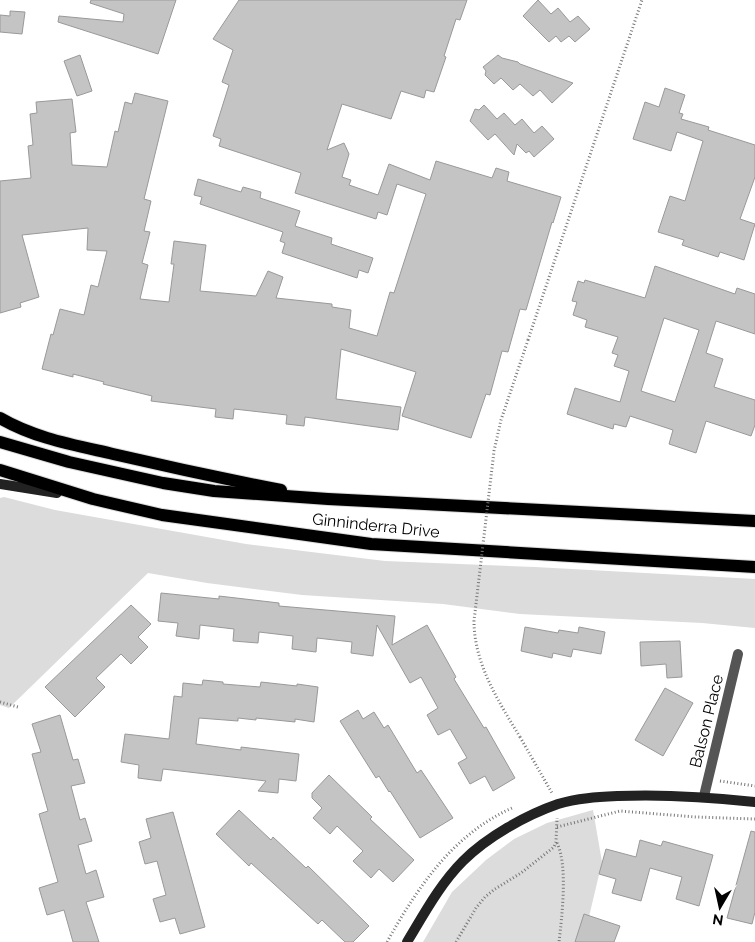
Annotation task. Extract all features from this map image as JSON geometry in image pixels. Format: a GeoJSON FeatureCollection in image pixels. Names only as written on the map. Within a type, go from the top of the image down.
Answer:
{"type":"FeatureCollection","features":[{"type":"Feature","properties":{"kind":"main road"},"geometry":{"type":"LineString","coordinates":[[0,418],[19,428],[65,443],[187,471],[328,499]]}},
{"type":"Feature","properties":{"kind":"main road","name":"Ginninderra Drive"},"geometry":{"type":"LineString","coordinates":[[0,442],[69,462],[163,483],[214,491],[328,499],[755,521]]}},
{"type":"Feature","properties":{"kind":"main road","name":"Ginninderra Drive"},"geometry":{"type":"LineString","coordinates":[[0,470],[93,499],[162,514],[371,544],[755,567]]}},
{"type":"Feature","properties":{"kind":"street"},"geometry":{"type":"LineString","coordinates":[[0,484],[93,499]]}},
{"type":"Feature","properties":{"kind":"street","name":"Balson Place"},"geometry":{"type":"LineString","coordinates":[[704,796],[738,654]]}},
{"type":"Feature","properties":{"kind":"street"},"geometry":{"type":"LineString","coordinates":[[407,942],[444,883],[464,860],[486,842],[521,820],[558,804],[600,797],[648,795],[704,796],[755,802]]}},
{"type":"Feature","properties":{"kind":"path"},"geometry":{"type":"LineString","coordinates":[[456,942],[476,908],[485,897],[549,852],[554,848],[556,842],[558,804],[495,694],[484,671],[476,646],[474,621],[494,451],[501,420],[642,0]]}},
{"type":"Feature","properties":{"kind":"path"},"geometry":{"type":"LineString","coordinates":[[0,702],[18,707]]}},
{"type":"Feature","properties":{"kind":"path"},"geometry":{"type":"LineString","coordinates":[[556,827],[620,811],[755,819]]}},
{"type":"Feature","properties":{"kind":"path"},"geometry":{"type":"LineString","coordinates":[[556,842],[560,849],[563,878],[559,942]]}},
{"type":"Feature","properties":{"kind":"shaded area"},"geometry":{"type":"Polygon","coordinates":[[[4,497],[55,510],[246,544],[385,561],[755,579],[755,628],[702,623],[520,614],[443,604],[302,595],[207,583],[148,573],[9,708],[0,705],[0,498],[4,497]]]}},
{"type":"Feature","properties":{"kind":"shaded area"},"geometry":{"type":"Polygon","coordinates":[[[593,810],[602,862],[583,942],[423,942],[452,892],[486,860],[514,839],[547,823],[593,810]]]}},
{"type":"Feature","properties":{"kind":"building"},"geometry":{"type":"Polygon","coordinates":[[[91,0],[176,0],[158,54],[58,22],[59,16],[123,22],[124,14],[90,3],[91,0]]]}},
{"type":"Feature","properties":{"kind":"building"},"geometry":{"type":"Polygon","coordinates":[[[239,0],[467,0],[460,20],[456,19],[434,92],[426,90],[424,98],[401,91],[391,119],[342,104],[327,150],[344,143],[349,154],[342,177],[351,180],[349,185],[378,195],[389,164],[430,180],[436,161],[492,178],[496,168],[509,172],[507,181],[561,197],[526,310],[520,309],[508,352],[502,351],[490,395],[486,394],[471,438],[402,416],[416,372],[341,349],[336,399],[401,407],[398,430],[305,417],[304,426],[286,424],[287,415],[234,409],[233,419],[215,417],[216,409],[151,401],[152,396],[103,384],[104,382],[73,374],[73,377],[42,369],[60,309],[84,315],[91,285],[98,287],[107,251],[87,250],[88,228],[22,235],[39,297],[20,303],[21,307],[0,313],[0,181],[31,178],[28,146],[33,145],[30,114],[37,113],[36,102],[72,99],[76,132],[70,133],[72,165],[107,167],[115,131],[118,132],[125,102],[132,104],[135,93],[168,101],[144,199],[151,201],[144,231],[150,232],[142,263],[148,265],[140,299],[169,302],[174,264],[171,264],[174,241],[206,245],[200,291],[256,296],[268,271],[283,277],[276,298],[332,304],[332,307],[351,310],[349,328],[377,336],[390,292],[394,293],[426,194],[397,184],[387,215],[378,212],[376,219],[295,193],[301,173],[219,146],[221,139],[213,136],[229,85],[222,82],[233,50],[213,39],[239,0]]]}},
{"type":"Feature","properties":{"kind":"building"},"geometry":{"type":"Polygon","coordinates":[[[538,0],[551,14],[558,8],[570,22],[578,16],[590,29],[575,42],[569,36],[561,42],[556,36],[549,42],[523,16],[538,0]]]}},
{"type":"Feature","properties":{"kind":"building"},"geometry":{"type":"Polygon","coordinates":[[[10,11],[25,12],[22,34],[0,32],[0,15],[10,16],[10,11]]]}},
{"type":"Feature","properties":{"kind":"building"},"geometry":{"type":"Polygon","coordinates":[[[80,55],[92,91],[77,96],[64,61],[80,55]]]}},
{"type":"Feature","properties":{"kind":"building"},"geometry":{"type":"Polygon","coordinates":[[[498,55],[573,83],[552,103],[540,90],[533,96],[520,84],[513,90],[501,78],[494,84],[485,75],[486,71],[483,67],[498,55]]]}},
{"type":"Feature","properties":{"kind":"building"},"geometry":{"type":"Polygon","coordinates":[[[665,88],[685,95],[679,113],[683,114],[681,119],[709,127],[708,130],[755,145],[755,177],[740,219],[755,224],[744,260],[720,252],[718,257],[682,245],[684,240],[658,232],[670,196],[685,201],[703,141],[677,132],[671,151],[633,139],[645,102],[659,107],[665,88]]]}},
{"type":"Feature","properties":{"kind":"building"},"geometry":{"type":"Polygon","coordinates":[[[484,105],[497,119],[504,113],[515,125],[522,119],[534,133],[542,126],[554,139],[534,157],[529,151],[526,153],[517,144],[514,155],[495,134],[488,140],[470,121],[475,109],[479,110],[484,105]]]}},
{"type":"Feature","properties":{"kind":"building"},"geometry":{"type":"Polygon","coordinates":[[[198,179],[241,192],[243,187],[261,192],[260,198],[300,211],[295,226],[332,238],[331,244],[373,258],[368,273],[359,270],[357,278],[282,253],[285,243],[280,241],[283,232],[200,204],[202,197],[194,195],[198,179]]]}},
{"type":"Feature","properties":{"kind":"building"},"geometry":{"type":"Polygon","coordinates":[[[655,266],[735,294],[737,288],[755,294],[755,334],[716,321],[706,353],[723,359],[714,387],[755,400],[755,425],[751,436],[706,421],[696,453],[669,444],[673,430],[630,416],[626,427],[614,424],[613,429],[567,414],[575,388],[620,402],[629,371],[614,366],[618,355],[612,353],[618,337],[585,327],[587,320],[573,315],[577,302],[572,301],[578,281],[584,283],[585,280],[645,298],[655,266]],[[664,318],[641,391],[675,402],[699,330],[664,318]]]}},
{"type":"Feature","properties":{"kind":"building"},"geometry":{"type":"Polygon","coordinates":[[[161,593],[219,599],[219,596],[279,603],[279,606],[395,616],[392,645],[427,625],[456,677],[454,679],[484,728],[486,727],[515,778],[493,791],[485,776],[470,784],[458,763],[467,758],[450,729],[438,735],[427,715],[438,708],[421,677],[410,683],[377,625],[373,656],[351,653],[352,642],[317,638],[316,652],[292,649],[293,636],[259,632],[258,643],[233,641],[234,629],[200,625],[199,639],[176,636],[178,623],[158,621],[161,593]]]}},
{"type":"Feature","properties":{"kind":"building"},"geometry":{"type":"Polygon","coordinates":[[[131,605],[151,624],[138,637],[148,647],[131,664],[121,654],[96,678],[105,687],[75,717],[45,687],[131,605]]]}},
{"type":"Feature","properties":{"kind":"building"},"geometry":{"type":"Polygon","coordinates":[[[525,627],[558,633],[559,630],[578,633],[579,627],[605,632],[601,654],[573,649],[571,657],[553,653],[552,658],[521,651],[525,627]]]}},
{"type":"Feature","properties":{"kind":"building"},"geometry":{"type":"Polygon","coordinates":[[[680,641],[682,677],[667,678],[666,664],[641,666],[640,642],[680,641]]]}},
{"type":"Feature","properties":{"kind":"building"},"geometry":{"type":"Polygon","coordinates":[[[203,680],[223,682],[223,684],[260,687],[261,682],[318,687],[314,722],[295,719],[295,722],[256,718],[256,720],[238,718],[238,721],[199,718],[196,744],[241,750],[241,747],[299,754],[296,781],[279,779],[278,793],[258,791],[266,781],[163,769],[161,781],[138,778],[139,765],[121,762],[125,734],[169,739],[174,696],[182,697],[183,683],[202,685],[203,680]]]}},
{"type":"Feature","properties":{"kind":"building"},"geometry":{"type":"Polygon","coordinates":[[[665,688],[693,703],[663,756],[635,740],[665,688]]]}},
{"type":"Feature","properties":{"kind":"building"},"geometry":{"type":"Polygon","coordinates":[[[358,710],[363,719],[374,712],[384,728],[388,725],[417,773],[421,770],[453,818],[420,838],[379,776],[376,778],[340,721],[358,710]]]}},
{"type":"Feature","properties":{"kind":"building"},"geometry":{"type":"Polygon","coordinates":[[[60,715],[73,760],[78,759],[85,783],[71,786],[80,820],[85,818],[92,841],[78,845],[86,874],[96,870],[104,897],[86,902],[99,942],[73,942],[64,910],[47,915],[39,888],[58,882],[39,814],[48,811],[32,754],[41,752],[32,724],[60,715]]]}},
{"type":"Feature","properties":{"kind":"building"},"geometry":{"type":"Polygon","coordinates":[[[329,775],[372,817],[370,819],[414,860],[393,882],[379,869],[371,878],[353,861],[363,851],[337,826],[330,834],[313,818],[322,808],[312,798],[312,793],[329,775]]]}},
{"type":"Feature","properties":{"kind":"building"},"geometry":{"type":"Polygon","coordinates":[[[239,810],[271,840],[273,837],[306,868],[308,866],[369,926],[353,942],[345,942],[322,920],[318,924],[251,863],[249,866],[216,834],[239,810]]]}},
{"type":"Feature","properties":{"kind":"building"},"geometry":{"type":"Polygon","coordinates":[[[173,812],[205,927],[180,934],[175,918],[160,922],[153,899],[166,895],[157,861],[145,864],[139,842],[151,838],[146,819],[173,812]]]}},
{"type":"Feature","properties":{"kind":"building"},"geometry":{"type":"Polygon","coordinates":[[[751,831],[755,832],[755,912],[752,924],[727,918],[751,831]]]}},
{"type":"Feature","properties":{"kind":"building"},"geometry":{"type":"Polygon","coordinates":[[[640,840],[661,846],[663,841],[713,855],[699,906],[676,899],[682,877],[650,868],[641,901],[612,893],[616,879],[599,874],[606,849],[636,857],[640,840]]]}},
{"type":"Feature","properties":{"kind":"building"},"geometry":{"type":"Polygon","coordinates":[[[584,914],[620,926],[614,942],[575,942],[584,914]]]}}]}
